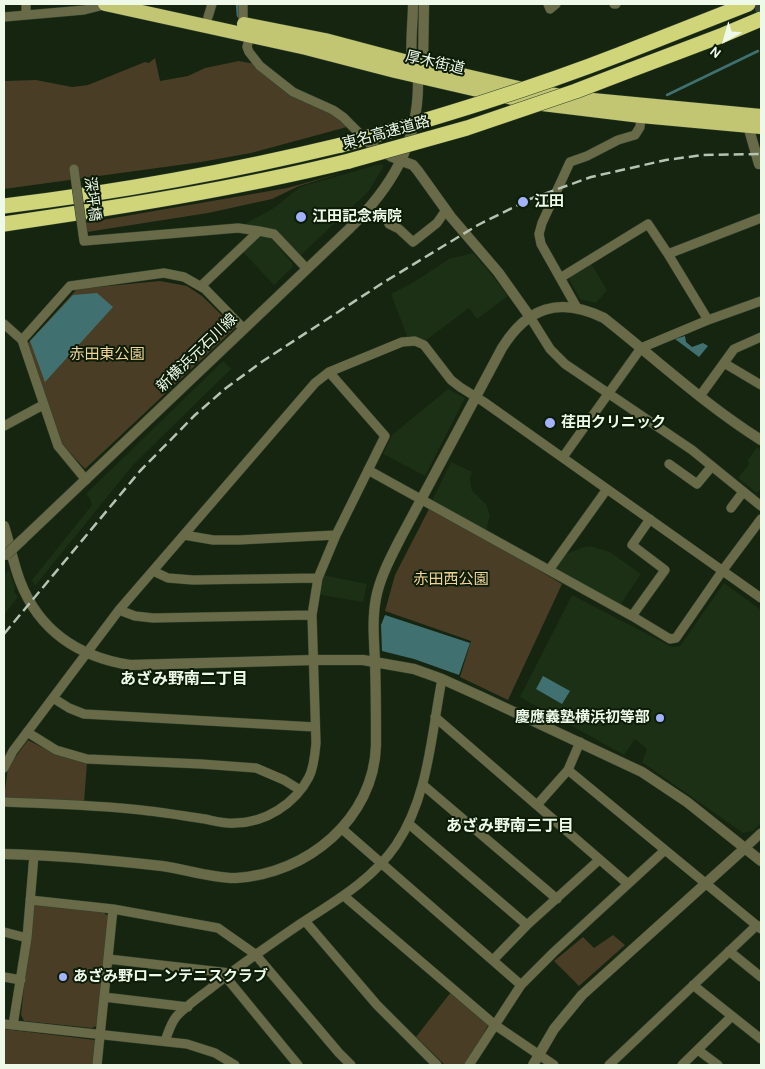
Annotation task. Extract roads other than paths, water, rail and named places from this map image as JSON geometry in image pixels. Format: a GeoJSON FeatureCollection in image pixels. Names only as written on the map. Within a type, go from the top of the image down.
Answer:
{"type":"FeatureCollection","features":[{"type":"Feature","properties":{"kind":"highway","name":"厚木街道"},"geometry":{"type":"LineString","coordinates":[[106,4],[241,28],[418,68],[536,92],[573,98],[761,116]]}},
{"type":"Feature","properties":{"kind":"highway","name":"厚木街道"},"geometry":{"type":"LineString","coordinates":[[153,4],[210,10],[241,28]]}},
{"type":"Feature","properties":{"kind":"highway","name":"東名高速道路"},"geometry":{"type":"LineString","coordinates":[[4,206],[78,197],[208,175],[341,145],[493,101],[570,75],[748,4]]}},
{"type":"Feature","properties":{"kind":"highway","name":"東名高速道路"},"geometry":{"type":"LineString","coordinates":[[4,224],[218,190],[295,175],[349,161],[468,128],[576,91],[761,19]]}},
{"type":"Feature","properties":{"kind":"highway","name":"厚木街道"},"geometry":{"type":"LineString","coordinates":[[418,68],[534,103],[641,116],[755,126]]}},
{"type":"Feature","properties":{"kind":"street"},"geometry":{"type":"LineString","coordinates":[[26,4],[26,15]]}},
{"type":"Feature","properties":{"kind":"street"},"geometry":{"type":"LineString","coordinates":[[4,17],[84,10],[106,4]]}},
{"type":"Feature","properties":{"kind":"street"},"geometry":{"type":"LineString","coordinates":[[243,4],[241,28],[249,52],[260,66],[292,92],[343,117],[370,144],[391,157],[413,165],[446,210],[498,272],[550,349],[565,364],[692,450],[761,506]]}},
{"type":"Feature","properties":{"kind":"street"},"geometry":{"type":"LineString","coordinates":[[413,4],[418,68]]}},
{"type":"Feature","properties":{"kind":"street"},"geometry":{"type":"LineString","coordinates":[[418,68],[424,4]]}},
{"type":"Feature","properties":{"kind":"street"},"geometry":{"type":"LineString","coordinates":[[548,4],[550,9],[556,4]]}},
{"type":"Feature","properties":{"kind":"street","name":"新横浜元石川線"},"geometry":{"type":"LineString","coordinates":[[5,556],[370,208],[402,162],[409,143],[416,114],[418,68]]}},
{"type":"Feature","properties":{"kind":"street"},"geometry":{"type":"LineString","coordinates":[[577,308],[545,254],[539,234],[547,209],[570,162],[587,156],[618,140],[634,135],[640,127],[641,116]]}},
{"type":"Feature","properties":{"kind":"street"},"geometry":{"type":"LineString","coordinates":[[755,126],[759,164],[761,164]]}},
{"type":"Feature","properties":{"kind":"street","name":"深坪橋"},"geometry":{"type":"LineString","coordinates":[[74,169],[84,241],[238,228],[258,231]]}},
{"type":"Feature","properties":{"kind":"street"},"geometry":{"type":"LineString","coordinates":[[389,224],[399,228],[413,242],[437,223],[446,210]]}},
{"type":"Feature","properties":{"kind":"street"},"geometry":{"type":"LineString","coordinates":[[668,254],[761,218]]}},
{"type":"Feature","properties":{"kind":"street"},"geometry":{"type":"LineString","coordinates":[[560,278],[648,224],[708,320]]}},
{"type":"Feature","properties":{"kind":"street"},"geometry":{"type":"LineString","coordinates":[[201,286],[258,231],[274,234],[307,269]]}},
{"type":"Feature","properties":{"kind":"street"},"geometry":{"type":"LineString","coordinates":[[22,340],[70,286],[164,272],[201,286],[244,329]]}},
{"type":"Feature","properties":{"kind":"street"},"geometry":{"type":"LineString","coordinates":[[563,457],[641,348],[708,320],[761,301]]}},
{"type":"Feature","properties":{"kind":"street"},"geometry":{"type":"LineString","coordinates":[[4,854],[102,859],[237,878],[266,874],[298,862],[333,838],[359,802],[369,780],[376,750],[373,628],[376,597],[385,570],[510,334],[530,317],[548,309],[563,307],[577,308],[604,318],[700,396],[739,426],[761,440]]}},
{"type":"Feature","properties":{"kind":"street"},"geometry":{"type":"LineString","coordinates":[[4,324],[22,340],[42,404],[58,446],[86,480]]}},
{"type":"Feature","properties":{"kind":"street"},"geometry":{"type":"LineString","coordinates":[[700,396],[734,349],[761,337]]}},
{"type":"Feature","properties":{"kind":"street"},"geometry":{"type":"LineString","coordinates":[[4,768],[12,751],[119,610],[315,383],[329,372],[402,342],[415,341],[424,345],[451,380],[460,388],[476,396],[761,598]]}},
{"type":"Feature","properties":{"kind":"street"},"geometry":{"type":"LineString","coordinates":[[724,363],[761,385]]}},
{"type":"Feature","properties":{"kind":"street"},"geometry":{"type":"LineString","coordinates":[[4,802],[158,811],[234,824],[253,821],[275,812],[291,800],[300,790],[309,776],[315,759],[312,615],[318,578],[336,535],[385,436],[329,372]]}},
{"type":"Feature","properties":{"kind":"street"},"geometry":{"type":"LineString","coordinates":[[4,426],[42,404]]}},
{"type":"Feature","properties":{"kind":"street"},"geometry":{"type":"LineString","coordinates":[[669,464],[697,484],[712,466]]}},
{"type":"Feature","properties":{"kind":"street"},"geometry":{"type":"LineString","coordinates":[[368,470],[632,616],[670,639],[676,638],[761,519]]}},
{"type":"Feature","properties":{"kind":"street"},"geometry":{"type":"LineString","coordinates":[[549,570],[608,489]]}},
{"type":"Feature","properties":{"kind":"street"},"geometry":{"type":"LineString","coordinates":[[731,508],[743,492]]}},
{"type":"Feature","properties":{"kind":"street"},"geometry":{"type":"LineString","coordinates":[[632,616],[665,570],[632,545],[650,519]]}},
{"type":"Feature","properties":{"kind":"street"},"geometry":{"type":"LineString","coordinates":[[4,526],[19,580],[36,612],[55,632],[71,645],[87,654],[109,662],[130,665],[314,660],[374,661],[414,669],[442,679],[642,772],[687,802],[761,861]]}},
{"type":"Feature","properties":{"kind":"street"},"geometry":{"type":"LineString","coordinates":[[184,535],[212,540],[336,535]]}},
{"type":"Feature","properties":{"kind":"street"},"geometry":{"type":"LineString","coordinates":[[153,571],[168,578],[193,580],[318,578]]}},
{"type":"Feature","properties":{"kind":"street"},"geometry":{"type":"LineString","coordinates":[[119,610],[135,616],[153,618],[312,615]]}},
{"type":"Feature","properties":{"kind":"street"},"geometry":{"type":"LineString","coordinates":[[165,1041],[176,1016],[228,974],[365,880],[395,846],[409,824],[423,785],[442,679]]}},
{"type":"Feature","properties":{"kind":"street"},"geometry":{"type":"LineString","coordinates":[[53,698],[69,708],[84,714],[315,726]]}},
{"type":"Feature","properties":{"kind":"street"},"geometry":{"type":"LineString","coordinates":[[435,717],[628,884]]}},
{"type":"Feature","properties":{"kind":"street"},"geometry":{"type":"LineString","coordinates":[[28,732],[56,750],[87,759],[256,768],[284,780],[300,790]]}},
{"type":"Feature","properties":{"kind":"street"},"geometry":{"type":"LineString","coordinates":[[537,805],[568,770],[580,742]]}},
{"type":"Feature","properties":{"kind":"street"},"geometry":{"type":"LineString","coordinates":[[568,770],[759,927],[729,951],[609,1065]]}},
{"type":"Feature","properties":{"kind":"street"},"geometry":{"type":"LineString","coordinates":[[423,785],[557,899]]}},
{"type":"Feature","properties":{"kind":"street"},"geometry":{"type":"LineString","coordinates":[[409,824],[527,926]]}},
{"type":"Feature","properties":{"kind":"street"},"geometry":{"type":"LineString","coordinates":[[341,828],[494,959],[521,985]]}},
{"type":"Feature","properties":{"kind":"street"},"geometry":{"type":"LineString","coordinates":[[533,1065],[554,1029],[582,995],[761,833]]}},
{"type":"Feature","properties":{"kind":"street"},"geometry":{"type":"LineString","coordinates":[[469,1065],[521,985],[554,952],[665,850]]}},
{"type":"Feature","properties":{"kind":"street"},"geometry":{"type":"LineString","coordinates":[[34,855],[27,938],[21,980],[8,1024],[199,1046],[235,1065]]}},
{"type":"Feature","properties":{"kind":"street"},"geometry":{"type":"LineString","coordinates":[[494,959],[599,860]]}},
{"type":"Feature","properties":{"kind":"street"},"geometry":{"type":"LineString","coordinates":[[344,896],[494,1024],[554,1065]]}},
{"type":"Feature","properties":{"kind":"street"},"geometry":{"type":"LineString","coordinates":[[30,900],[113,909],[218,928],[256,954],[351,1065]]}},
{"type":"Feature","properties":{"kind":"street"},"geometry":{"type":"LineString","coordinates":[[97,1065],[113,909]]}},
{"type":"Feature","properties":{"kind":"street"},"geometry":{"type":"LineString","coordinates":[[305,921],[377,1005],[437,1065]]}},
{"type":"Feature","properties":{"kind":"street"},"geometry":{"type":"LineString","coordinates":[[4,932],[27,938]]}},
{"type":"Feature","properties":{"kind":"street"},"geometry":{"type":"LineString","coordinates":[[729,951],[761,977]]}},
{"type":"Feature","properties":{"kind":"street"},"geometry":{"type":"LineString","coordinates":[[108,959],[228,974],[298,1065]]}},
{"type":"Feature","properties":{"kind":"street"},"geometry":{"type":"LineString","coordinates":[[4,977],[21,980]]}},
{"type":"Feature","properties":{"kind":"street"},"geometry":{"type":"LineString","coordinates":[[693,985],[761,1039]]}},
{"type":"Feature","properties":{"kind":"street"},"geometry":{"type":"LineString","coordinates":[[104,997],[188,1007]]}},
{"type":"Feature","properties":{"kind":"street"},"geometry":{"type":"LineString","coordinates":[[682,1065],[732,1016]]}},
{"type":"Feature","properties":{"kind":"street"},"geometry":{"type":"LineString","coordinates":[[698,1050],[718,1065]]}},
{"type":"Feature","properties":{"kind":"water"},"geometry":{"type":"Polygon","coordinates":[[[97,293],[113,307],[45,382],[30,341],[73,295],[97,293]]]}},
{"type":"Feature","properties":{"kind":"water"},"geometry":{"type":"Polygon","coordinates":[[[685,336],[686,342],[692,347],[703,343],[708,346],[699,357],[675,339],[685,336]]]}},
{"type":"Feature","properties":{"kind":"water"},"geometry":{"type":"Polygon","coordinates":[[[385,615],[470,643],[459,675],[414,659],[382,651],[381,625],[385,615]]]}},
{"type":"Feature","properties":{"kind":"water"},"geometry":{"type":"Polygon","coordinates":[[[543,676],[570,691],[562,704],[536,689],[543,676]]]}},
{"type":"Feature","properties":{"kind":"waterway"},"geometry":{"type":"LineString","coordinates":[[237,4],[238,16]]}},
{"type":"Feature","properties":{"kind":"waterway"},"geometry":{"type":"LineString","coordinates":[[667,95],[758,51]]}},
{"type":"Feature","properties":{"kind":"tunnel"},"geometry":{"type":"LineString","coordinates":[[759,4],[761,13]]}},
{"type":"Feature","properties":{"kind":"railway"},"geometry":{"type":"LineString","coordinates":[[4,634],[140,471],[195,415],[226,388],[263,361],[381,284],[478,225],[530,199],[591,177],[666,160],[703,155],[761,154]]}},
{"type":"Feature","properties":{"kind":"place","name":"江田"},"geometry":{"type":"Point","coordinates":[523,202]}},
{"type":"Feature","properties":{"kind":"place","name":"江田記念病院"},"geometry":{"type":"Point","coordinates":[301,217]}},
{"type":"Feature","properties":{"kind":"place","name":"荏田クリニック"},"geometry":{"type":"Point","coordinates":[550,423]}},
{"type":"Feature","properties":{"kind":"place","name":"慶應義塾横浜初等部"},"geometry":{"type":"Point","coordinates":[660,718]}},
{"type":"Feature","properties":{"kind":"place","name":"あざみ野ローンテニスクラブ"},"geometry":{"type":"Point","coordinates":[63,977]}},
{"type":"Feature","properties":{"kind":"district","name":"あざみ野南二丁目"},"geometry":{"type":"Point","coordinates":[184,679]}},
{"type":"Feature","properties":{"kind":"district","name":"あざみ野南三丁目"},"geometry":{"type":"Point","coordinates":[510,826]}},
{"type":"Feature","properties":{"kind":"park label","name":"赤田東公園"},"geometry":{"type":"Point","coordinates":[107,355]}},
{"type":"Feature","properties":{"kind":"park label","name":"赤田西公園"},"geometry":{"type":"Point","coordinates":[451,580]}}]}
